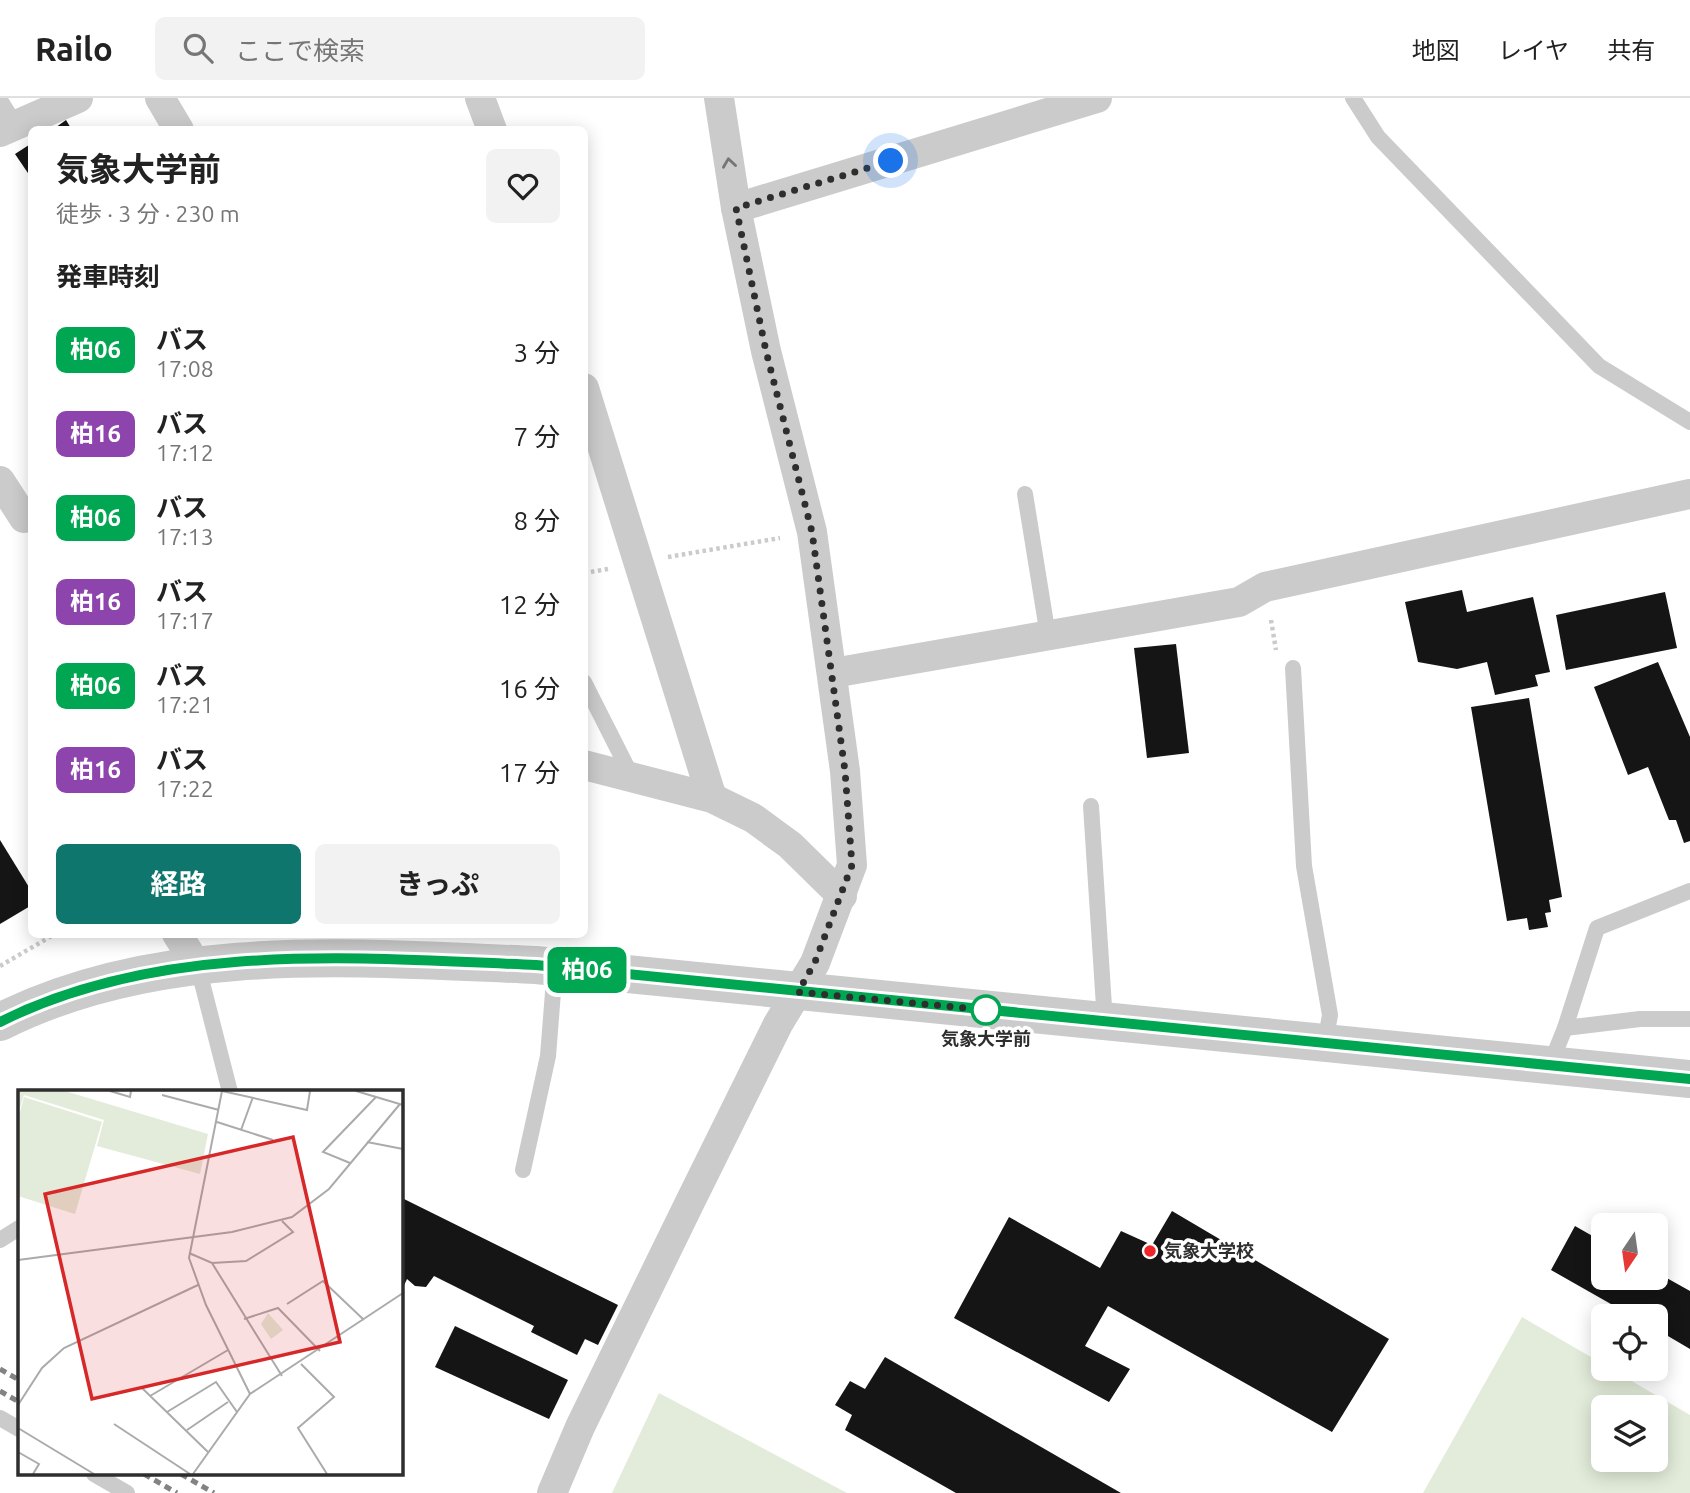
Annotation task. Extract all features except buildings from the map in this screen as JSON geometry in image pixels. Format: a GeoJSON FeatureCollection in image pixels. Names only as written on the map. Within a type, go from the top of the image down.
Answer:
{"type":"FeatureCollection","features":[{"type":"Feature","properties":{"kind":"street"},"geometry":{"type":"LineString","coordinates":[[8,129],[78,98]]}},
{"type":"Feature","properties":{"kind":"street"},"geometry":{"type":"LineString","coordinates":[[160,98],[177,126]]}},
{"type":"Feature","properties":{"kind":"street"},"geometry":{"type":"LineString","coordinates":[[480,98],[490,126]]}},
{"type":"Feature","properties":{"kind":"street"},"geometry":{"type":"LineString","coordinates":[[552,1493],[580,1427],[778,1024],[815,962],[852,865],[845,771],[812,532],[766,351],[736,208],[719,98]]}},
{"type":"Feature","properties":{"kind":"street"},"geometry":{"type":"LineString","coordinates":[[736,208],[1097,98]]}},
{"type":"Feature","properties":{"kind":"street"},"geometry":{"type":"LineString","coordinates":[[588,398],[712,798]]}},
{"type":"Feature","properties":{"kind":"street"},"geometry":{"type":"LineString","coordinates":[[0,481],[24,518],[28,516]]}},
{"type":"Feature","properties":{"kind":"street"},"geometry":{"type":"LineString","coordinates":[[833,673],[1239,603],[1265,587],[1690,494]]}},
{"type":"Feature","properties":{"kind":"street"},"geometry":{"type":"LineString","coordinates":[[588,766],[712,798],[753,818],[790,845],[842,896]]}},
{"type":"Feature","properties":{"kind":"street"},"geometry":{"type":"LineString","coordinates":[[180,938],[198,967]]}},
{"type":"Feature","properties":{"kind":"street"},"geometry":{"type":"LineString","coordinates":[[0,1022],[74,993],[129,976],[198,967],[268,961],[371,961],[555,967],[1690,1079]]}},
{"type":"Feature","properties":{"kind":"lane"},"geometry":{"type":"LineString","coordinates":[[1353,98],[1378,137],[1599,366],[1690,422]]}},
{"type":"Feature","properties":{"kind":"lane"},"geometry":{"type":"LineString","coordinates":[[0,100],[8,129]]}},
{"type":"Feature","properties":{"kind":"lane"},"geometry":{"type":"LineString","coordinates":[[1025,494],[1048,636]]}},
{"type":"Feature","properties":{"kind":"lane"},"geometry":{"type":"LineString","coordinates":[[1293,668],[1304,866],[1330,1015],[1325,1045]]}},
{"type":"Feature","properties":{"kind":"lane"},"geometry":{"type":"LineString","coordinates":[[588,689],[632,777]]}},
{"type":"Feature","properties":{"kind":"lane"},"geometry":{"type":"LineString","coordinates":[[1091,806],[1105,1022]]}},
{"type":"Feature","properties":{"kind":"lane"},"geometry":{"type":"LineString","coordinates":[[1550,1065],[1565,1028],[1597,928],[1690,891]]}},
{"type":"Feature","properties":{"kind":"lane"},"geometry":{"type":"LineString","coordinates":[[198,967],[229,1090]]}},
{"type":"Feature","properties":{"kind":"lane"},"geometry":{"type":"LineString","coordinates":[[523,1170],[548,1056],[555,967]]}},
{"type":"Feature","properties":{"kind":"lane"},"geometry":{"type":"LineString","coordinates":[[1565,1028],[1640,1019],[1690,1019]]}},
{"type":"Feature","properties":{"kind":"lane"},"geometry":{"type":"LineString","coordinates":[[0,1240],[18,1229]]}},
{"type":"Feature","properties":{"kind":"lane"},"geometry":{"type":"LineString","coordinates":[[0,1418],[18,1428]]}},
{"type":"Feature","properties":{"kind":"lane"},"geometry":{"type":"LineString","coordinates":[[97,1476],[127,1493]]}},
{"type":"Feature","properties":{"kind":"path"},"geometry":{"type":"LineString","coordinates":[[588,572],[812,532]]}},
{"type":"Feature","properties":{"kind":"path"},"geometry":{"type":"LineString","coordinates":[[1265,587],[1276,651],[1293,668]]}},
{"type":"Feature","properties":{"kind":"path"},"geometry":{"type":"LineString","coordinates":[[0,967],[48,938]]}},
{"type":"Feature","properties":{"kind":"green space"},"geometry":{"type":"Polygon","coordinates":[[[1522,1317],[1591,1357],[1591,1381],[1632,1381],[1656,1395],[1591,1395],[1591,1472],[1668,1472],[1668,1402],[1690,1415],[1690,1493],[1423,1493],[1522,1317]]]}},
{"type":"Feature","properties":{"kind":"green space"},"geometry":{"type":"Polygon","coordinates":[[[659,1393],[847,1493],[612,1493],[659,1393]]]}},
{"type":"Feature","properties":{"kind":"railway"},"geometry":{"type":"LineString","coordinates":[[0,1369],[18,1379]]}},
{"type":"Feature","properties":{"kind":"railway"},"geometry":{"type":"LineString","coordinates":[[0,1391],[18,1401]]}},
{"type":"Feature","properties":{"kind":"railway"},"geometry":{"type":"LineString","coordinates":[[147,1476],[177,1493]]}},
{"type":"Feature","properties":{"kind":"railway"},"geometry":{"type":"LineString","coordinates":[[184,1476],[214,1493]]}},
{"type":"Feature","properties":{"kind":"bus line","name":"柏06"},"geometry":{"type":"LineString","coordinates":[[0,1022],[74,993],[129,976],[268,961],[422,961],[536,965],[1690,1079]]}},
{"type":"Feature","properties":{"kind":"place","name":"気象大学前"},"geometry":{"type":"Point","coordinates":[986,1010]}},
{"type":"Feature","properties":{"kind":"place","name":"気象大学校"},"geometry":{"type":"Point","coordinates":[1150,1251]}},
{"type":"Feature","properties":{"kind":"route"},"geometry":{"type":"LineString","coordinates":[[891,161],[736,208],[766,351],[812,532],[845,771],[852,865],[815,962],[798,992],[986,1010]]}}]}
